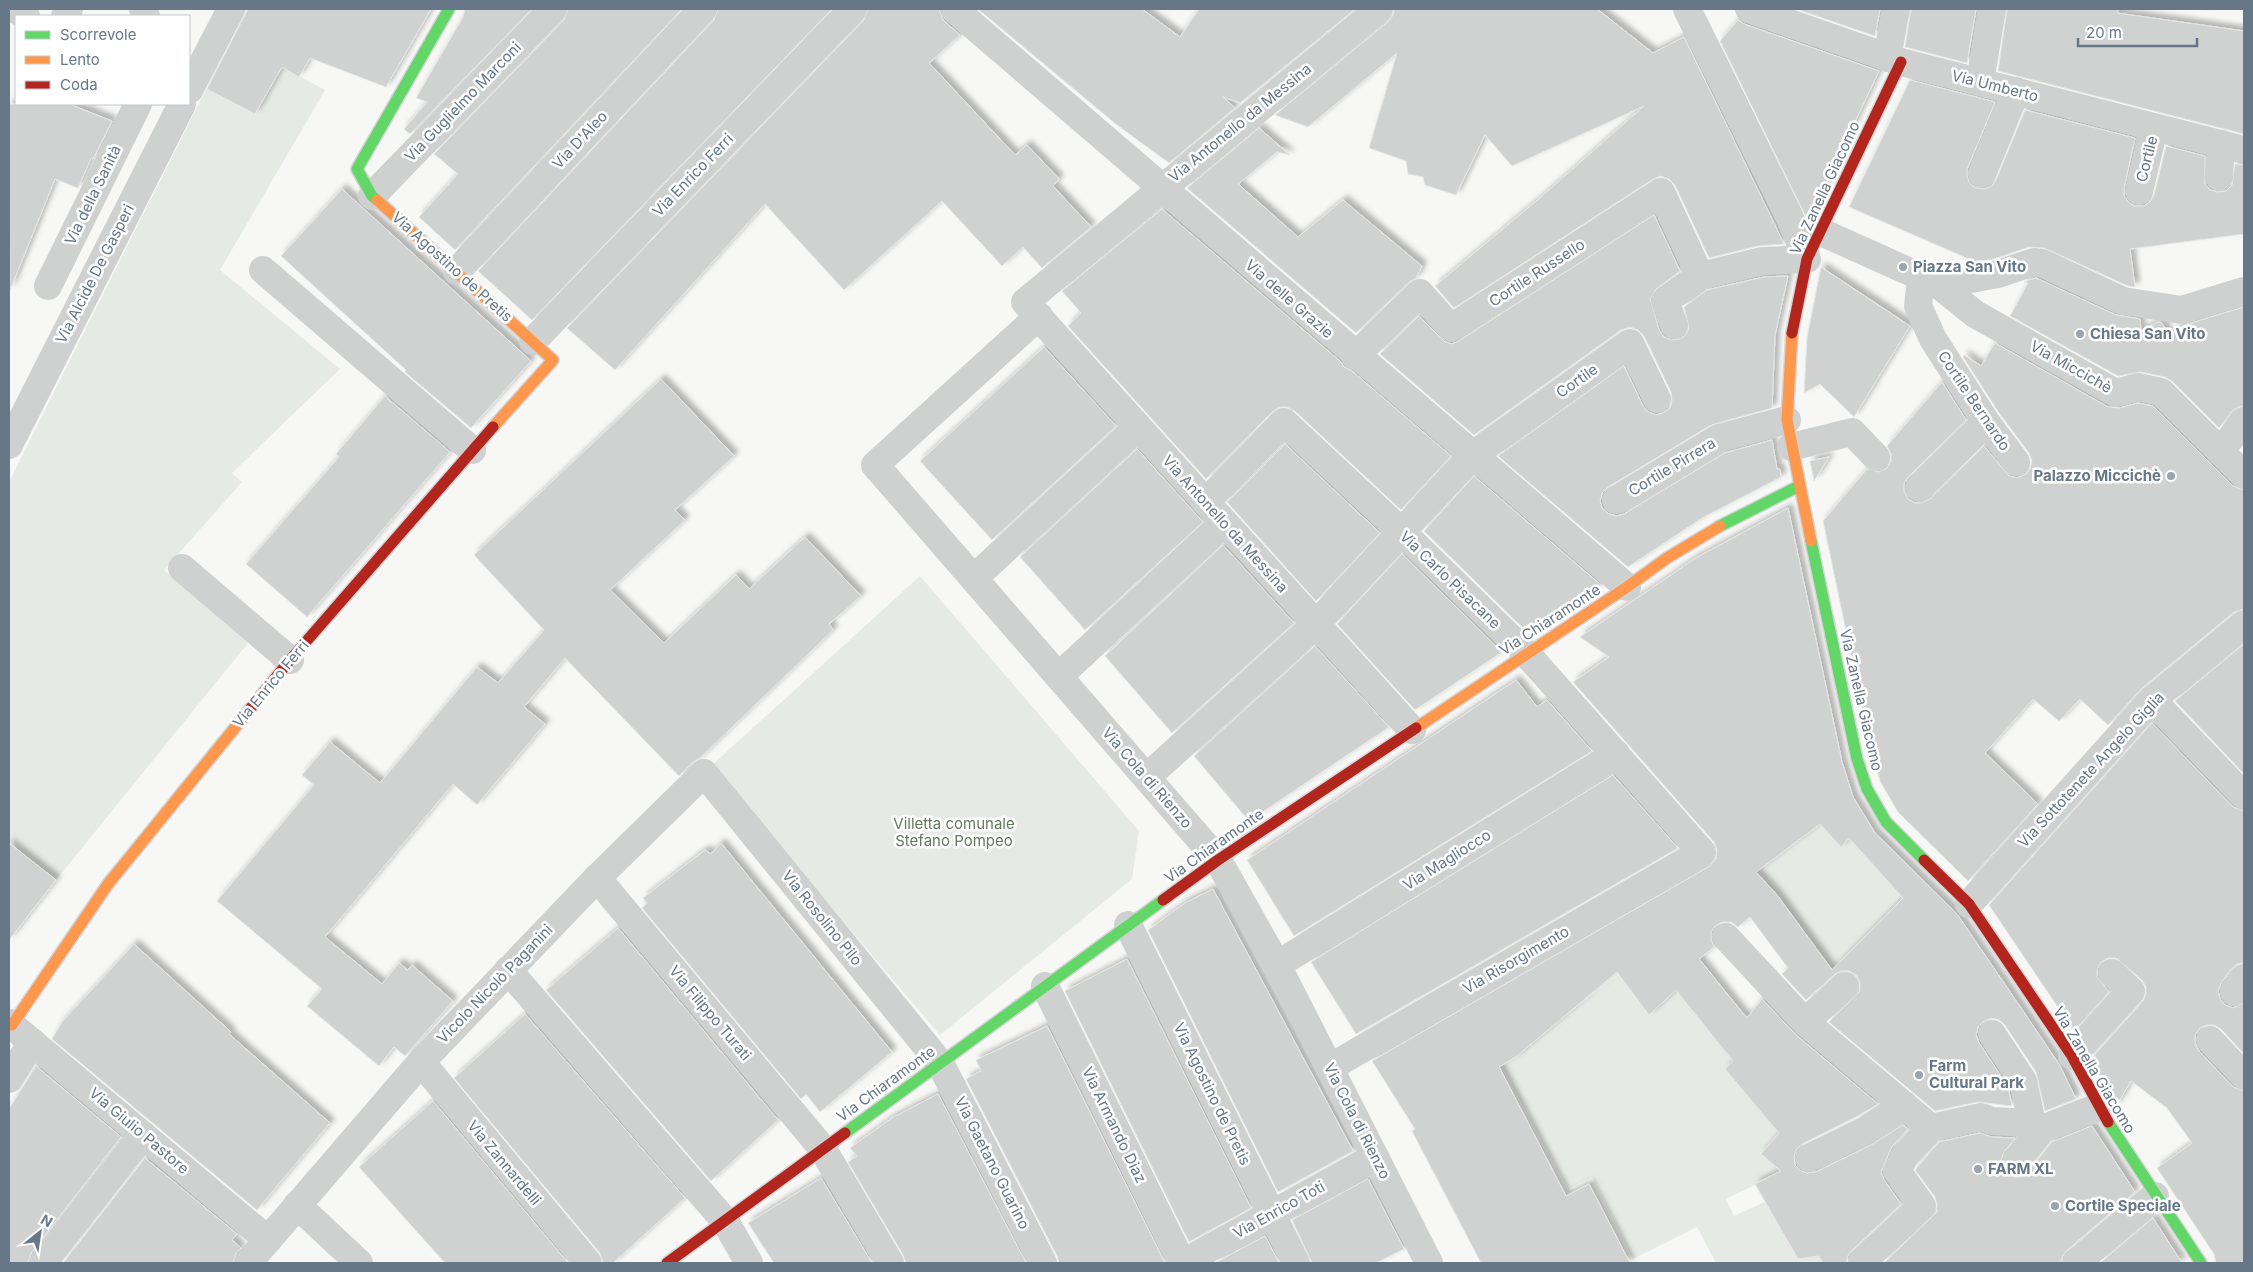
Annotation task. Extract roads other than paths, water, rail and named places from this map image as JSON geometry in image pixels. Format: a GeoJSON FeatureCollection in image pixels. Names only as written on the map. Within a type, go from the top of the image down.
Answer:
{"type":"FeatureCollection","features":[{"type":"Feature","properties":{"kind":"street"},"geometry":{"type":"LineString","coordinates":[[193,73],[231,9]]}},
{"type":"Feature","properties":{"kind":"street","name":"Via Agostino de Pretis"},"geometry":{"type":"LineString","coordinates":[[449,9],[357,169],[372,196],[457,270],[553,360]]}},
{"type":"Feature","properties":{"kind":"street","name":"Via Guglielmo Marconi"},"geometry":{"type":"LineString","coordinates":[[372,196],[553,9]]}},
{"type":"Feature","properties":{"kind":"street","name":"Via D'Aleo"},"geometry":{"type":"LineString","coordinates":[[457,270],[703,9]]}},
{"type":"Feature","properties":{"kind":"street","name":"Via Enrico Ferri"},"geometry":{"type":"LineString","coordinates":[[533,341],[854,9]]}},
{"type":"Feature","properties":{"kind":"street","name":"Via delle Grazie"},"geometry":{"type":"LineString","coordinates":[[954,9],[1355,356],[1474,455],[1627,587]]}},
{"type":"Feature","properties":{"kind":"street","name":"Via Antonello da Messina"},"geometry":{"type":"LineString","coordinates":[[1379,9],[1025,302],[1412,730]]}},
{"type":"Feature","properties":{"kind":"street"},"geometry":{"type":"LineString","coordinates":[[1674,325],[1665,300],[1700,276],[1762,261],[1808,259],[1790,218],[1687,9]]}},
{"type":"Feature","properties":{"kind":"street"},"geometry":{"type":"LineString","coordinates":[[1894,60],[1896,9]]}},
{"type":"Feature","properties":{"kind":"street"},"geometry":{"type":"LineString","coordinates":[[1980,82],[1992,9]]}},
{"type":"Feature","properties":{"kind":"street","name":"Via Umberto"},"geometry":{"type":"LineString","coordinates":[[1760,11],[1894,60],[2232,147]]}},
{"type":"Feature","properties":{"kind":"street","name":"Via Zanella Giacomo"},"geometry":{"type":"LineString","coordinates":[[1894,60],[1808,259],[1791,336],[1787,420],[1799,486],[1857,759],[1867,789],[1886,822],[1969,904],[2072,1056],[2118,1149],[2155,1196],[2200,1263]]}},
{"type":"Feature","properties":{"kind":"street"},"geometry":{"type":"LineString","coordinates":[[1982,174],[2016,91]]}},
{"type":"Feature","properties":{"kind":"street","name":"Via della Sanità"},"geometry":{"type":"LineString","coordinates":[[48,286],[138,105]]}},
{"type":"Feature","properties":{"kind":"street","name":"Via Alcide De Gasperi"},"geometry":{"type":"LineString","coordinates":[[9,445],[181,105]]}},
{"type":"Feature","properties":{"kind":"street","name":"Cortile"},"geometry":{"type":"LineString","coordinates":[[2139,191],[2154,128]]}},
{"type":"Feature","properties":{"kind":"street"},"geometry":{"type":"LineString","coordinates":[[2219,177],[2232,147]]}},
{"type":"Feature","properties":{"kind":"street","name":"Cortile Russello"},"geometry":{"type":"LineString","coordinates":[[1355,356],[1420,293],[1451,328],[1661,192],[1700,276]]}},
{"type":"Feature","properties":{"kind":"street","name":"Via Miccichè"},"geometry":{"type":"LineString","coordinates":[[1820,231],[1930,282],[1975,314],[2116,393],[2138,387],[2161,392],[2244,475]]}},
{"type":"Feature","properties":{"kind":"street"},"geometry":{"type":"LineString","coordinates":[[1930,282],[1998,274],[2034,262],[2042,263],[2122,301],[2182,310],[2244,291]]}},
{"type":"Feature","properties":{"kind":"street"},"geometry":{"type":"LineString","coordinates":[[264,270],[472,450]]}},
{"type":"Feature","properties":{"kind":"street","name":"Cortile Bernardo"},"geometry":{"type":"LineString","coordinates":[[1930,282],[1918,306],[1933,339],[1986,422],[2016,462]]}},
{"type":"Feature","properties":{"kind":"street","name":"Via Cola di Rienzo"},"geometry":{"type":"LineString","coordinates":[[1038,316],[875,465],[1218,860],[1277,965],[1429,1263]]}},
{"type":"Feature","properties":{"kind":"street","name":"Cortile"},"geometry":{"type":"LineString","coordinates":[[1474,455],[1630,343],[1658,399]]}},
{"type":"Feature","properties":{"kind":"street","name":"Via Enrico Ferri"},"geometry":{"type":"LineString","coordinates":[[17,1030],[108,884],[290,660],[472,450],[553,360]]}},
{"type":"Feature","properties":{"kind":"street","name":"Cortile Pirrera"},"geometry":{"type":"LineString","coordinates":[[1616,500],[1720,438],[1787,420]]}},
{"type":"Feature","properties":{"kind":"street"},"geometry":{"type":"LineString","coordinates":[[2220,452],[2244,421]]}},
{"type":"Feature","properties":{"kind":"street","name":"Via Carlo Pisacane"},"geometry":{"type":"LineString","coordinates":[[1206,502],[1284,422],[1402,532],[1526,653],[1702,852]]}},
{"type":"Feature","properties":{"kind":"street"},"geometry":{"type":"LineString","coordinates":[[1919,488],[1986,422]]}},
{"type":"Feature","properties":{"kind":"street"},"geometry":{"type":"LineString","coordinates":[[974,578],[1138,427]]}},
{"type":"Feature","properties":{"kind":"street"},"geometry":{"type":"LineString","coordinates":[[1792,447],[1852,432],[1876,457]]}},
{"type":"Feature","properties":{"kind":"street"},"geometry":{"type":"LineString","coordinates":[[1147,777],[1316,624],[1474,455]]}},
{"type":"Feature","properties":{"kind":"street","name":"Via Chiaramonte"},"geometry":{"type":"LineString","coordinates":[[667,1263],[1218,860],[1627,587],[1654,566],[1749,509],[1799,486]]}},
{"type":"Feature","properties":{"kind":"street"},"geometry":{"type":"LineString","coordinates":[[1058,676],[1224,523]]}},
{"type":"Feature","properties":{"kind":"street"},"geometry":{"type":"LineString","coordinates":[[182,568],[290,660]]}},
{"type":"Feature","properties":{"kind":"street","name":"Via Sottotenete Angelo Giglia"},"geometry":{"type":"LineString","coordinates":[[1969,904],[2152,700],[2244,624]]}},
{"type":"Feature","properties":{"kind":"street"},"geometry":{"type":"LineString","coordinates":[[2152,700],[2244,796]]}},
{"type":"Feature","properties":{"kind":"street","name":"Via Magliocco"},"geometry":{"type":"LineString","coordinates":[[1277,965],[1616,754]]}},
{"type":"Feature","properties":{"kind":"street","name":"Vicolo Nicolò Paganini"},"geometry":{"type":"LineString","coordinates":[[248,1263],[421,1062],[597,878],[704,773]]}},
{"type":"Feature","properties":{"kind":"street","name":"Via Rosolino Pilo"},"geometry":{"type":"LineString","coordinates":[[704,773],[940,1063]]}},
{"type":"Feature","properties":{"kind":"street","name":"Via Risorgimento"},"geometry":{"type":"LineString","coordinates":[[1329,1068],[1702,852]]}},
{"type":"Feature","properties":{"kind":"street","name":"Via Filippo Turati"},"geometry":{"type":"LineString","coordinates":[[597,878],[822,1148]]}},
{"type":"Feature","properties":{"kind":"street","name":"Via Agostino de Pretis"},"geometry":{"type":"LineString","coordinates":[[1128,925],[1296,1263]]}},
{"type":"Feature","properties":{"kind":"street"},"geometry":{"type":"LineString","coordinates":[[1726,937],[1805,1022],[1931,1128]]}},
{"type":"Feature","properties":{"kind":"street"},"geometry":{"type":"LineString","coordinates":[[508,970],[725,1221],[749,1263]]}},
{"type":"Feature","properties":{"kind":"street"},"geometry":{"type":"LineString","coordinates":[[2072,1056],[2131,991],[2112,973]]}},
{"type":"Feature","properties":{"kind":"street","name":"Via Armando Diaz"},"geometry":{"type":"LineString","coordinates":[[1045,986],[1182,1263]]}},
{"type":"Feature","properties":{"kind":"street"},"geometry":{"type":"LineString","coordinates":[[1805,1022],[1845,986]]}},
{"type":"Feature","properties":{"kind":"street"},"geometry":{"type":"LineString","coordinates":[[9,1079],[17,1030]]}},
{"type":"Feature","properties":{"kind":"street","name":"Via Giulio Pastore"},"geometry":{"type":"LineString","coordinates":[[17,1030],[268,1240]]}},
{"type":"Feature","properties":{"kind":"street"},"geometry":{"type":"LineString","coordinates":[[1992,1034],[2023,1081],[2037,1126],[2016,1162]]}},
{"type":"Feature","properties":{"kind":"street"},"geometry":{"type":"LineString","coordinates":[[2210,1040],[2244,1076]]}},
{"type":"Feature","properties":{"kind":"street","name":"Via Zannardelli"},"geometry":{"type":"LineString","coordinates":[[421,1062],[588,1263]]}},
{"type":"Feature","properties":{"kind":"street","name":"Via Gaetano Guarino"},"geometry":{"type":"LineString","coordinates":[[940,1063],[1043,1263]]}},
{"type":"Feature","properties":{"kind":"street"},"geometry":{"type":"LineString","coordinates":[[1810,1158],[1866,1130],[1904,1105]]}},
{"type":"Feature","properties":{"kind":"street"},"geometry":{"type":"LineString","coordinates":[[1862,1262],[1922,1206],[1896,1171],[1905,1156],[1931,1128],[1975,1107],[1992,1121],[2037,1126],[2098,1107]]}},
{"type":"Feature","properties":{"kind":"street"},"geometry":{"type":"LineString","coordinates":[[43,1263],[143,1134]]}},
{"type":"Feature","properties":{"kind":"street"},"geometry":{"type":"LineString","coordinates":[[822,1148],[890,1263]]}},
{"type":"Feature","properties":{"kind":"street","name":"Via Enrico Toti"},"geometry":{"type":"LineString","coordinates":[[1182,1263],[1375,1157]]}},
{"type":"Feature","properties":{"kind":"street"},"geometry":{"type":"LineString","coordinates":[[2076,1263],[2155,1196]]}},
{"type":"Feature","properties":{"kind":"street"},"geometry":{"type":"LineString","coordinates":[[297,1205],[359,1263]]}},
{"type":"Feature","properties":{"kind":"place","name":"Piazza San Vito"},"geometry":{"type":"Point","coordinates":[1903,267]}},
{"type":"Feature","properties":{"kind":"place","name":"Chiesa San Vito"},"geometry":{"type":"Point","coordinates":[2080,334]}},
{"type":"Feature","properties":{"kind":"place","name":"Palazzo Miccichè"},"geometry":{"type":"Point","coordinates":[2171,476]}},
{"type":"Feature","properties":{"kind":"place","name":"Farm Cultural Park"},"geometry":{"type":"Point","coordinates":[1919,1075]}},
{"type":"Feature","properties":{"kind":"place","name":"FARM XL"},"geometry":{"type":"Point","coordinates":[1978,1169]}},
{"type":"Feature","properties":{"kind":"place","name":"Cortile Speciale"},"geometry":{"type":"Point","coordinates":[2055,1206]}},
{"type":"Feature","properties":{"kind":"park label","name":"Villetta comunale Stefano Pompeo"},"geometry":{"type":"Point","coordinates":[954,832]}}]}
